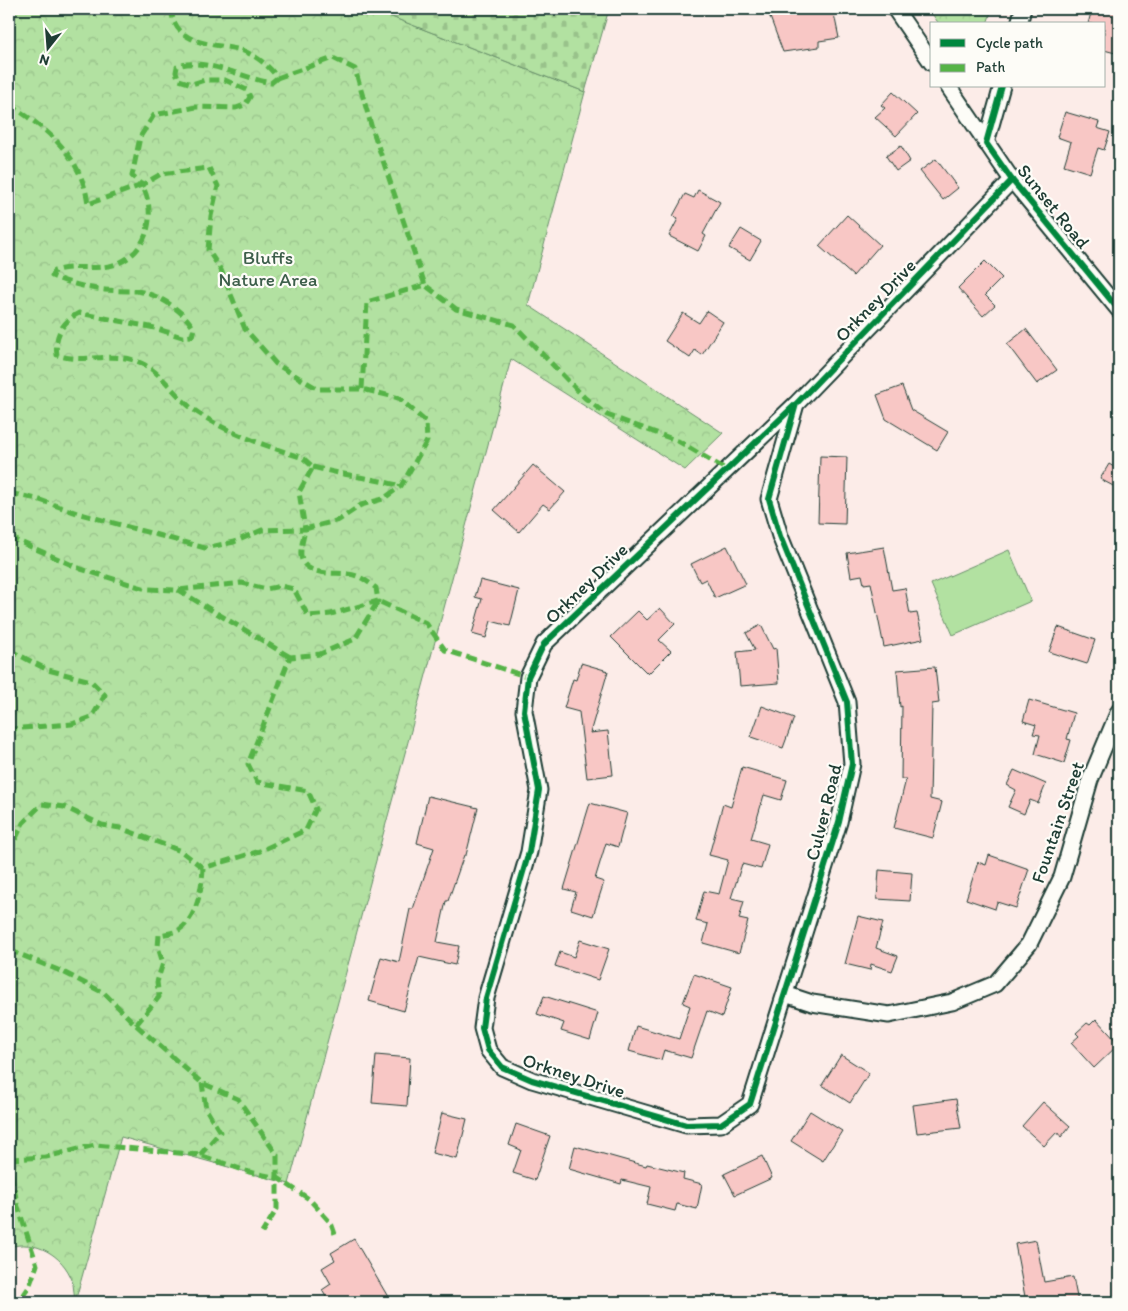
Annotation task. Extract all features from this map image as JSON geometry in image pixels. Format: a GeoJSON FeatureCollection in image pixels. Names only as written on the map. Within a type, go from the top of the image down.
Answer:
{"type":"FeatureCollection","features":[{"type":"Feature","properties":{"kind":"street"},"geometry":{"type":"LineString","coordinates":[[895,9],[930,60]]}},
{"type":"Feature","properties":{"kind":"street"},"geometry":{"type":"LineString","coordinates":[[1020,22],[1023,9]]}},
{"type":"Feature","properties":{"kind":"street","name":"Sunset Road"},"geometry":{"type":"LineString","coordinates":[[949,88],[1012,180],[1119,310]]}},
{"type":"Feature","properties":{"kind":"street"},"geometry":{"type":"LineString","coordinates":[[986,143],[1001,88]]}},
{"type":"Feature","properties":{"kind":"street","name":"Orkney Drive"},"geometry":{"type":"LineString","coordinates":[[686,1125],[532,1080],[502,1067],[488,1050],[482,1028],[486,998],[530,852],[539,790],[524,711],[528,677],[544,644],[796,404],[1012,180]]}},
{"type":"Feature","properties":{"kind":"street","name":"Culver Road"},"geometry":{"type":"LineString","coordinates":[[686,1125],[721,1124],[750,1104],[839,822],[852,764],[847,702],[780,536],[769,499],[796,404]]}},
{"type":"Feature","properties":{"kind":"street","name":"Fountain Street"},"geometry":{"type":"LineString","coordinates":[[785,994],[812,1003],[889,1015],[952,1002],[995,984],[1029,944],[1062,878],[1090,780],[1119,712]]}},
{"type":"Feature","properties":{"kind":"green space","name":"Bluffs Nature Area"},"geometry":{"type":"Polygon","coordinates":[[[9,9],[371,9],[585,92],[528,305],[723,433],[685,470],[511,359],[289,1184],[121,1137],[75,1302],[72,1280],[68,1271],[55,1256],[38,1247],[29,1245],[9,1247],[9,9]]]}},
{"type":"Feature","properties":{"kind":"green space"},"geometry":{"type":"Polygon","coordinates":[[[371,9],[609,9],[585,92],[371,9]]]}},
{"type":"Feature","properties":{"kind":"green space"},"geometry":{"type":"Polygon","coordinates":[[[929,9],[992,9],[988,22],[938,22],[929,9]]]}},
{"type":"Feature","properties":{"kind":"green space"},"geometry":{"type":"Polygon","coordinates":[[[1009,550],[1031,601],[953,635],[931,584],[1009,550]]]}},
{"type":"Feature","properties":{"kind":"building"},"geometry":{"type":"Polygon","coordinates":[[[767,9],[833,9],[839,38],[819,41],[819,47],[783,52],[767,9]]]}},
{"type":"Feature","properties":{"kind":"building"},"geometry":{"type":"Polygon","coordinates":[[[1092,9],[1119,9],[1119,54],[1106,51],[1106,22],[1089,22],[1092,9]]]}},
{"type":"Feature","properties":{"kind":"building"},"geometry":{"type":"Polygon","coordinates":[[[893,92],[917,114],[896,136],[875,117],[885,108],[881,105],[893,92]]]}},
{"type":"Feature","properties":{"kind":"building"},"geometry":{"type":"Polygon","coordinates":[[[1065,112],[1099,122],[1097,128],[1110,132],[1104,150],[1098,148],[1090,173],[1064,165],[1071,142],[1057,137],[1065,112]]]}},
{"type":"Feature","properties":{"kind":"building"},"geometry":{"type":"Polygon","coordinates":[[[901,146],[910,161],[896,171],[886,156],[901,146]]]}},
{"type":"Feature","properties":{"kind":"building"},"geometry":{"type":"Polygon","coordinates":[[[936,159],[958,188],[943,200],[920,171],[936,159]]]}},
{"type":"Feature","properties":{"kind":"building"},"geometry":{"type":"Polygon","coordinates":[[[698,190],[720,202],[703,234],[706,236],[698,251],[669,236],[678,219],[673,216],[685,194],[694,198],[698,190]]]}},
{"type":"Feature","properties":{"kind":"building"},"geometry":{"type":"Polygon","coordinates":[[[847,215],[880,245],[853,276],[819,246],[847,215]]]}},
{"type":"Feature","properties":{"kind":"building"},"geometry":{"type":"Polygon","coordinates":[[[741,229],[761,241],[750,260],[729,248],[741,229]]]}},
{"type":"Feature","properties":{"kind":"building"},"geometry":{"type":"Polygon","coordinates":[[[985,261],[1002,278],[985,295],[995,305],[983,316],[958,288],[985,261]]]}},
{"type":"Feature","properties":{"kind":"building"},"geometry":{"type":"Polygon","coordinates":[[[707,311],[723,322],[702,355],[695,350],[690,358],[665,341],[683,313],[699,323],[707,311]]]}},
{"type":"Feature","properties":{"kind":"building"},"geometry":{"type":"Polygon","coordinates":[[[1026,329],[1057,370],[1037,384],[1007,344],[1026,329]]]}},
{"type":"Feature","properties":{"kind":"building"},"geometry":{"type":"Polygon","coordinates":[[[902,386],[911,410],[948,432],[937,450],[886,419],[877,395],[902,386]]]}},
{"type":"Feature","properties":{"kind":"building"},"geometry":{"type":"Polygon","coordinates":[[[820,456],[847,457],[845,524],[818,523],[820,456]]]}},
{"type":"Feature","properties":{"kind":"building"},"geometry":{"type":"Polygon","coordinates":[[[1109,464],[1119,470],[1119,489],[1100,479],[1109,464]]]}},
{"type":"Feature","properties":{"kind":"building"},"geometry":{"type":"Polygon","coordinates":[[[533,465],[565,492],[550,509],[543,504],[519,532],[494,510],[533,465]]]}},
{"type":"Feature","properties":{"kind":"building"},"geometry":{"type":"Polygon","coordinates":[[[727,546],[746,584],[715,598],[706,579],[700,582],[691,564],[727,546]]]}},
{"type":"Feature","properties":{"kind":"building"},"geometry":{"type":"Polygon","coordinates":[[[884,547],[892,590],[905,588],[910,614],[917,613],[923,639],[884,647],[871,583],[864,584],[862,575],[851,577],[847,553],[884,547]]]}},
{"type":"Feature","properties":{"kind":"building"},"geometry":{"type":"Polygon","coordinates":[[[480,580],[519,590],[510,626],[491,621],[486,638],[472,634],[482,599],[475,597],[480,580]]]}},
{"type":"Feature","properties":{"kind":"building"},"geometry":{"type":"Polygon","coordinates":[[[660,608],[675,624],[659,640],[671,651],[648,674],[611,637],[638,611],[647,620],[660,608]]]}},
{"type":"Feature","properties":{"kind":"building"},"geometry":{"type":"Polygon","coordinates":[[[761,625],[773,649],[776,648],[779,683],[740,686],[737,652],[755,650],[746,633],[761,625]]]}},
{"type":"Feature","properties":{"kind":"building"},"geometry":{"type":"Polygon","coordinates":[[[1058,627],[1095,640],[1087,664],[1049,652],[1058,627]]]}},
{"type":"Feature","properties":{"kind":"building"},"geometry":{"type":"Polygon","coordinates":[[[581,663],[608,671],[590,733],[608,731],[613,775],[587,778],[579,712],[564,708],[573,679],[576,680],[581,663]]]}},
{"type":"Feature","properties":{"kind":"building"},"geometry":{"type":"Polygon","coordinates":[[[935,667],[939,703],[932,704],[930,799],[942,802],[933,838],[894,828],[906,779],[901,779],[902,706],[900,707],[897,670],[935,667]]]}},
{"type":"Feature","properties":{"kind":"building"},"geometry":{"type":"Polygon","coordinates":[[[1029,700],[1074,713],[1067,739],[1071,740],[1064,763],[1035,754],[1040,735],[1033,734],[1036,725],[1023,721],[1029,700]]]}},
{"type":"Feature","properties":{"kind":"building"},"geometry":{"type":"Polygon","coordinates":[[[762,706],[794,718],[783,748],[751,737],[762,706]]]}},
{"type":"Feature","properties":{"kind":"building"},"geometry":{"type":"Polygon","coordinates":[[[742,767],[787,780],[781,800],[764,795],[751,839],[768,844],[761,869],[742,864],[731,898],[744,901],[739,919],[748,921],[739,953],[703,943],[708,924],[696,921],[704,891],[719,894],[728,860],[709,855],[723,804],[731,807],[742,767]]]}},
{"type":"Feature","properties":{"kind":"building"},"geometry":{"type":"Polygon","coordinates":[[[1014,770],[1046,784],[1038,803],[1030,800],[1024,814],[1008,807],[1016,790],[1007,785],[1014,770]]]}},
{"type":"Feature","properties":{"kind":"building"},"geometry":{"type":"Polygon","coordinates":[[[428,796],[478,808],[466,855],[464,855],[448,901],[446,901],[437,942],[459,946],[455,965],[419,957],[404,1011],[369,1001],[381,957],[399,962],[410,909],[413,909],[434,848],[417,843],[428,796]]]}},
{"type":"Feature","properties":{"kind":"building"},"geometry":{"type":"Polygon","coordinates":[[[590,803],[627,813],[618,847],[606,843],[595,879],[604,882],[593,916],[571,909],[576,892],[564,889],[590,803]]]}},
{"type":"Feature","properties":{"kind":"building"},"geometry":{"type":"Polygon","coordinates":[[[989,855],[1029,869],[1016,908],[997,902],[995,909],[966,899],[978,862],[986,865],[989,855]]]}},
{"type":"Feature","properties":{"kind":"building"},"geometry":{"type":"Polygon","coordinates":[[[879,870],[912,873],[910,901],[877,899],[879,870]]]}},
{"type":"Feature","properties":{"kind":"building"},"geometry":{"type":"Polygon","coordinates":[[[858,916],[883,922],[876,948],[898,956],[892,971],[871,964],[870,970],[845,964],[858,916]]]}},
{"type":"Feature","properties":{"kind":"building"},"geometry":{"type":"Polygon","coordinates":[[[580,940],[609,949],[598,980],[555,966],[560,952],[574,957],[580,940]]]}},
{"type":"Feature","properties":{"kind":"building"},"geometry":{"type":"Polygon","coordinates":[[[694,974],[732,987],[722,1017],[707,1011],[691,1058],[664,1050],[661,1060],[629,1051],[636,1026],[679,1039],[690,1006],[683,1003],[694,974]]]}},
{"type":"Feature","properties":{"kind":"building"},"geometry":{"type":"Polygon","coordinates":[[[544,996],[598,1013],[590,1040],[561,1031],[564,1023],[537,1014],[544,996]]]}},
{"type":"Feature","properties":{"kind":"building"},"geometry":{"type":"Polygon","coordinates":[[[1096,1019],[1119,1044],[1094,1068],[1071,1043],[1079,1036],[1076,1033],[1087,1023],[1090,1025],[1096,1019]]]}},
{"type":"Feature","properties":{"kind":"building"},"geometry":{"type":"Polygon","coordinates":[[[376,1055],[410,1058],[407,1106],[372,1103],[376,1055]]]}},
{"type":"Feature","properties":{"kind":"building"},"geometry":{"type":"Polygon","coordinates":[[[841,1055],[869,1073],[850,1103],[822,1085],[841,1055]]]}},
{"type":"Feature","properties":{"kind":"building"},"geometry":{"type":"Polygon","coordinates":[[[956,1099],[961,1128],[917,1133],[913,1105],[956,1099]]]}},
{"type":"Feature","properties":{"kind":"building"},"geometry":{"type":"Polygon","coordinates":[[[1043,1102],[1070,1126],[1061,1137],[1057,1132],[1044,1146],[1022,1126],[1043,1102]]]}},
{"type":"Feature","properties":{"kind":"building"},"geometry":{"type":"Polygon","coordinates":[[[810,1111],[842,1131],[823,1161],[791,1141],[810,1111]]]}},
{"type":"Feature","properties":{"kind":"building"},"geometry":{"type":"Polygon","coordinates":[[[442,1113],[467,1119],[457,1159],[432,1153],[442,1113]]]}},
{"type":"Feature","properties":{"kind":"building"},"geometry":{"type":"Polygon","coordinates":[[[516,1124],[550,1136],[535,1180],[513,1173],[521,1150],[509,1145],[516,1124]]]}},
{"type":"Feature","properties":{"kind":"building"},"geometry":{"type":"Polygon","coordinates":[[[575,1146],[646,1166],[647,1164],[684,1173],[683,1179],[702,1184],[697,1209],[677,1204],[675,1211],[647,1204],[651,1187],[622,1180],[621,1184],[569,1169],[575,1146]]]}},
{"type":"Feature","properties":{"kind":"building"},"geometry":{"type":"Polygon","coordinates":[[[762,1156],[772,1178],[735,1195],[724,1174],[762,1156]]]}},
{"type":"Feature","properties":{"kind":"building"},"geometry":{"type":"Polygon","coordinates":[[[354,1239],[391,1302],[329,1302],[322,1290],[331,1284],[322,1268],[335,1260],[331,1253],[354,1239]]]}},
{"type":"Feature","properties":{"kind":"building"},"geometry":{"type":"Polygon","coordinates":[[[1036,1240],[1044,1282],[1073,1277],[1078,1302],[1026,1302],[1015,1244],[1036,1240]]]}},
{"type":"Feature","properties":{"kind":"marked path"},"geometry":{"type":"LineString","coordinates":[[9,537],[81,569],[146,589],[178,590],[242,583],[266,589],[281,586],[294,589],[308,616],[331,614],[378,601],[376,588],[359,577],[348,574],[320,572],[313,570],[303,563],[301,556],[305,529],[339,520],[361,505],[383,499],[401,486],[427,441],[426,422],[399,398],[362,389],[318,389],[276,364],[245,329],[221,270],[208,250],[211,216],[218,186],[209,168],[161,174],[142,185],[132,176],[140,137],[154,115],[196,107],[236,108],[245,105],[250,97],[247,90],[225,80],[205,80],[192,84],[179,80],[176,72],[177,67],[186,64],[209,66],[271,83],[277,78],[265,64],[248,53],[205,43],[186,36],[179,30],[171,9]]}},
{"type":"Feature","properties":{"kind":"marked path"},"geometry":{"type":"LineString","coordinates":[[277,78],[333,58],[355,69],[371,125],[425,285]]}},
{"type":"Feature","properties":{"kind":"marked path"},"geometry":{"type":"LineString","coordinates":[[9,104],[37,123],[61,145],[78,172],[88,204],[142,185],[147,196],[149,207],[147,230],[143,241],[136,251],[116,264],[62,269],[54,271],[52,276],[91,288],[136,291],[153,295],[170,304],[190,322],[194,329],[192,336],[182,337],[155,328],[79,313],[68,321],[61,330],[56,348],[57,355],[78,359],[122,358],[143,364],[157,374],[187,405],[219,426],[275,449],[303,458],[313,467],[299,492],[305,529],[262,530],[234,542],[205,548],[77,513],[37,499],[9,493]]}},
{"type":"Feature","properties":{"kind":"marked path"},"geometry":{"type":"LineString","coordinates":[[362,389],[367,302],[425,285],[456,309],[514,325],[585,398],[607,415],[678,441],[727,470]]}},
{"type":"Feature","properties":{"kind":"marked path"},"geometry":{"type":"LineString","coordinates":[[313,467],[401,486]]}},
{"type":"Feature","properties":{"kind":"marked path"},"geometry":{"type":"LineString","coordinates":[[178,590],[290,657]]}},
{"type":"Feature","properties":{"kind":"marked path"},"geometry":{"type":"LineString","coordinates":[[136,1025],[159,997],[157,982],[163,963],[158,947],[159,935],[179,930],[190,918],[200,893],[203,868],[260,851],[306,830],[316,809],[308,791],[257,782],[248,764],[290,657],[320,654],[355,639],[378,601],[426,623],[445,650],[528,677]]}},
{"type":"Feature","properties":{"kind":"marked path"},"geometry":{"type":"LineString","coordinates":[[9,650],[48,670],[91,681],[105,695],[92,717],[72,724],[9,729]]}},
{"type":"Feature","properties":{"kind":"marked path"},"geometry":{"type":"LineString","coordinates":[[9,853],[23,823],[42,804],[64,807],[102,825],[120,828],[181,851],[203,868]]}},
{"type":"Feature","properties":{"kind":"marked path"},"geometry":{"type":"LineString","coordinates":[[9,950],[63,972],[104,993],[136,1025],[202,1083],[238,1099],[277,1155],[277,1209],[262,1233]]}},
{"type":"Feature","properties":{"kind":"marked path"},"geometry":{"type":"LineString","coordinates":[[200,1155],[220,1132],[206,1109],[202,1083]]}},
{"type":"Feature","properties":{"kind":"marked path"},"geometry":{"type":"LineString","coordinates":[[10,1159],[46,1157],[95,1145],[200,1155],[249,1172],[278,1178],[309,1199],[331,1223],[336,1237]]}},
{"type":"Feature","properties":{"kind":"marked path"},"geometry":{"type":"LineString","coordinates":[[9,1159],[17,1204],[37,1265],[29,1287],[19,1302]]}},
{"type":"Feature","properties":{"kind":"cycle path"},"geometry":{"type":"LineString","coordinates":[[1001,88],[986,143],[1012,180],[1119,310]]}},
{"type":"Feature","properties":{"kind":"cycle path"},"geometry":{"type":"LineString","coordinates":[[796,404],[769,499],[780,536],[847,702],[852,764],[839,822],[750,1104],[721,1124],[686,1125],[532,1080],[502,1067],[488,1050],[482,1028],[486,998],[529,852],[539,790],[524,711],[528,677],[544,644],[796,404],[1012,180]]}}]}
